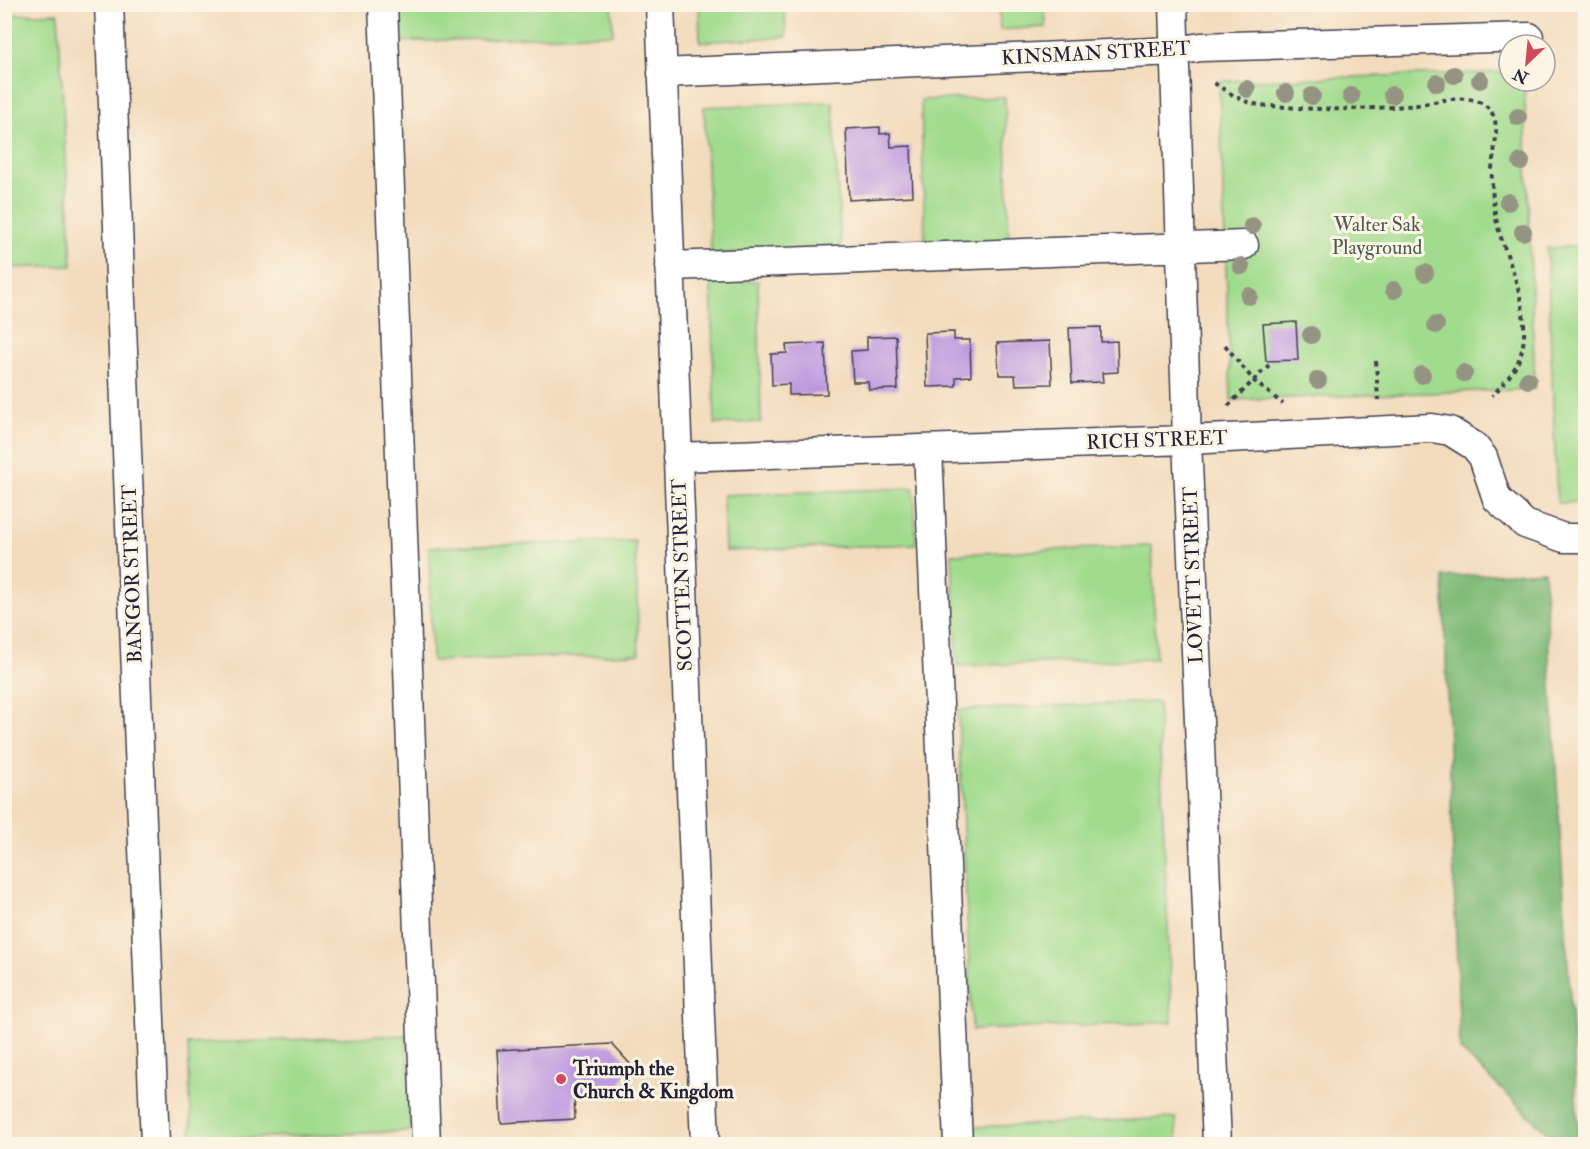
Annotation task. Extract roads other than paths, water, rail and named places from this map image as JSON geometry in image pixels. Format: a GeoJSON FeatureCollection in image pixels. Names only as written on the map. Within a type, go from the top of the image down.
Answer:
{"type":"FeatureCollection","features":[{"type":"Feature","properties":{"kind":"street","name":"BANGOR STREET"},"geometry":{"type":"LineString","coordinates":[[109,4],[155,1144]]}},
{"type":"Feature","properties":{"kind":"street"},"geometry":{"type":"LineString","coordinates":[[383,4],[426,1144]]}},
{"type":"Feature","properties":{"kind":"street","name":"SCOTTEN STREET"},"geometry":{"type":"LineString","coordinates":[[660,4],[705,1144]]}},
{"type":"Feature","properties":{"kind":"street","name":"LOVETT STREET"},"geometry":{"type":"LineString","coordinates":[[1173,4],[1187,440],[1217,1144]]}},
{"type":"Feature","properties":{"kind":"street","name":"KINSMAN STREET"},"geometry":{"type":"LineString","coordinates":[[662,73],[1176,51],[1201,46],[1497,39]]}},
{"type":"Feature","properties":{"kind":"street"},"geometry":{"type":"LineString","coordinates":[[670,266],[1244,245]]}},
{"type":"Feature","properties":{"kind":"street","name":"RICH STREET"},"geometry":{"type":"LineString","coordinates":[[677,457],[1187,440],[1432,428],[1450,431],[1465,438],[1474,446],[1483,457],[1497,499],[1525,524],[1564,538],[1586,538]]}},
{"type":"Feature","properties":{"kind":"street"},"geometry":{"type":"LineString","coordinates":[[928,448],[958,1144]]}},
{"type":"Feature","properties":{"kind":"place","name":"Triumph the Church & Kingdom"},"geometry":{"type":"Point","coordinates":[561,1079]}},
{"type":"Feature","properties":{"kind":"park label","name":"Walter Sak Playground"},"geometry":{"type":"Point","coordinates":[1377,236]}}]}
